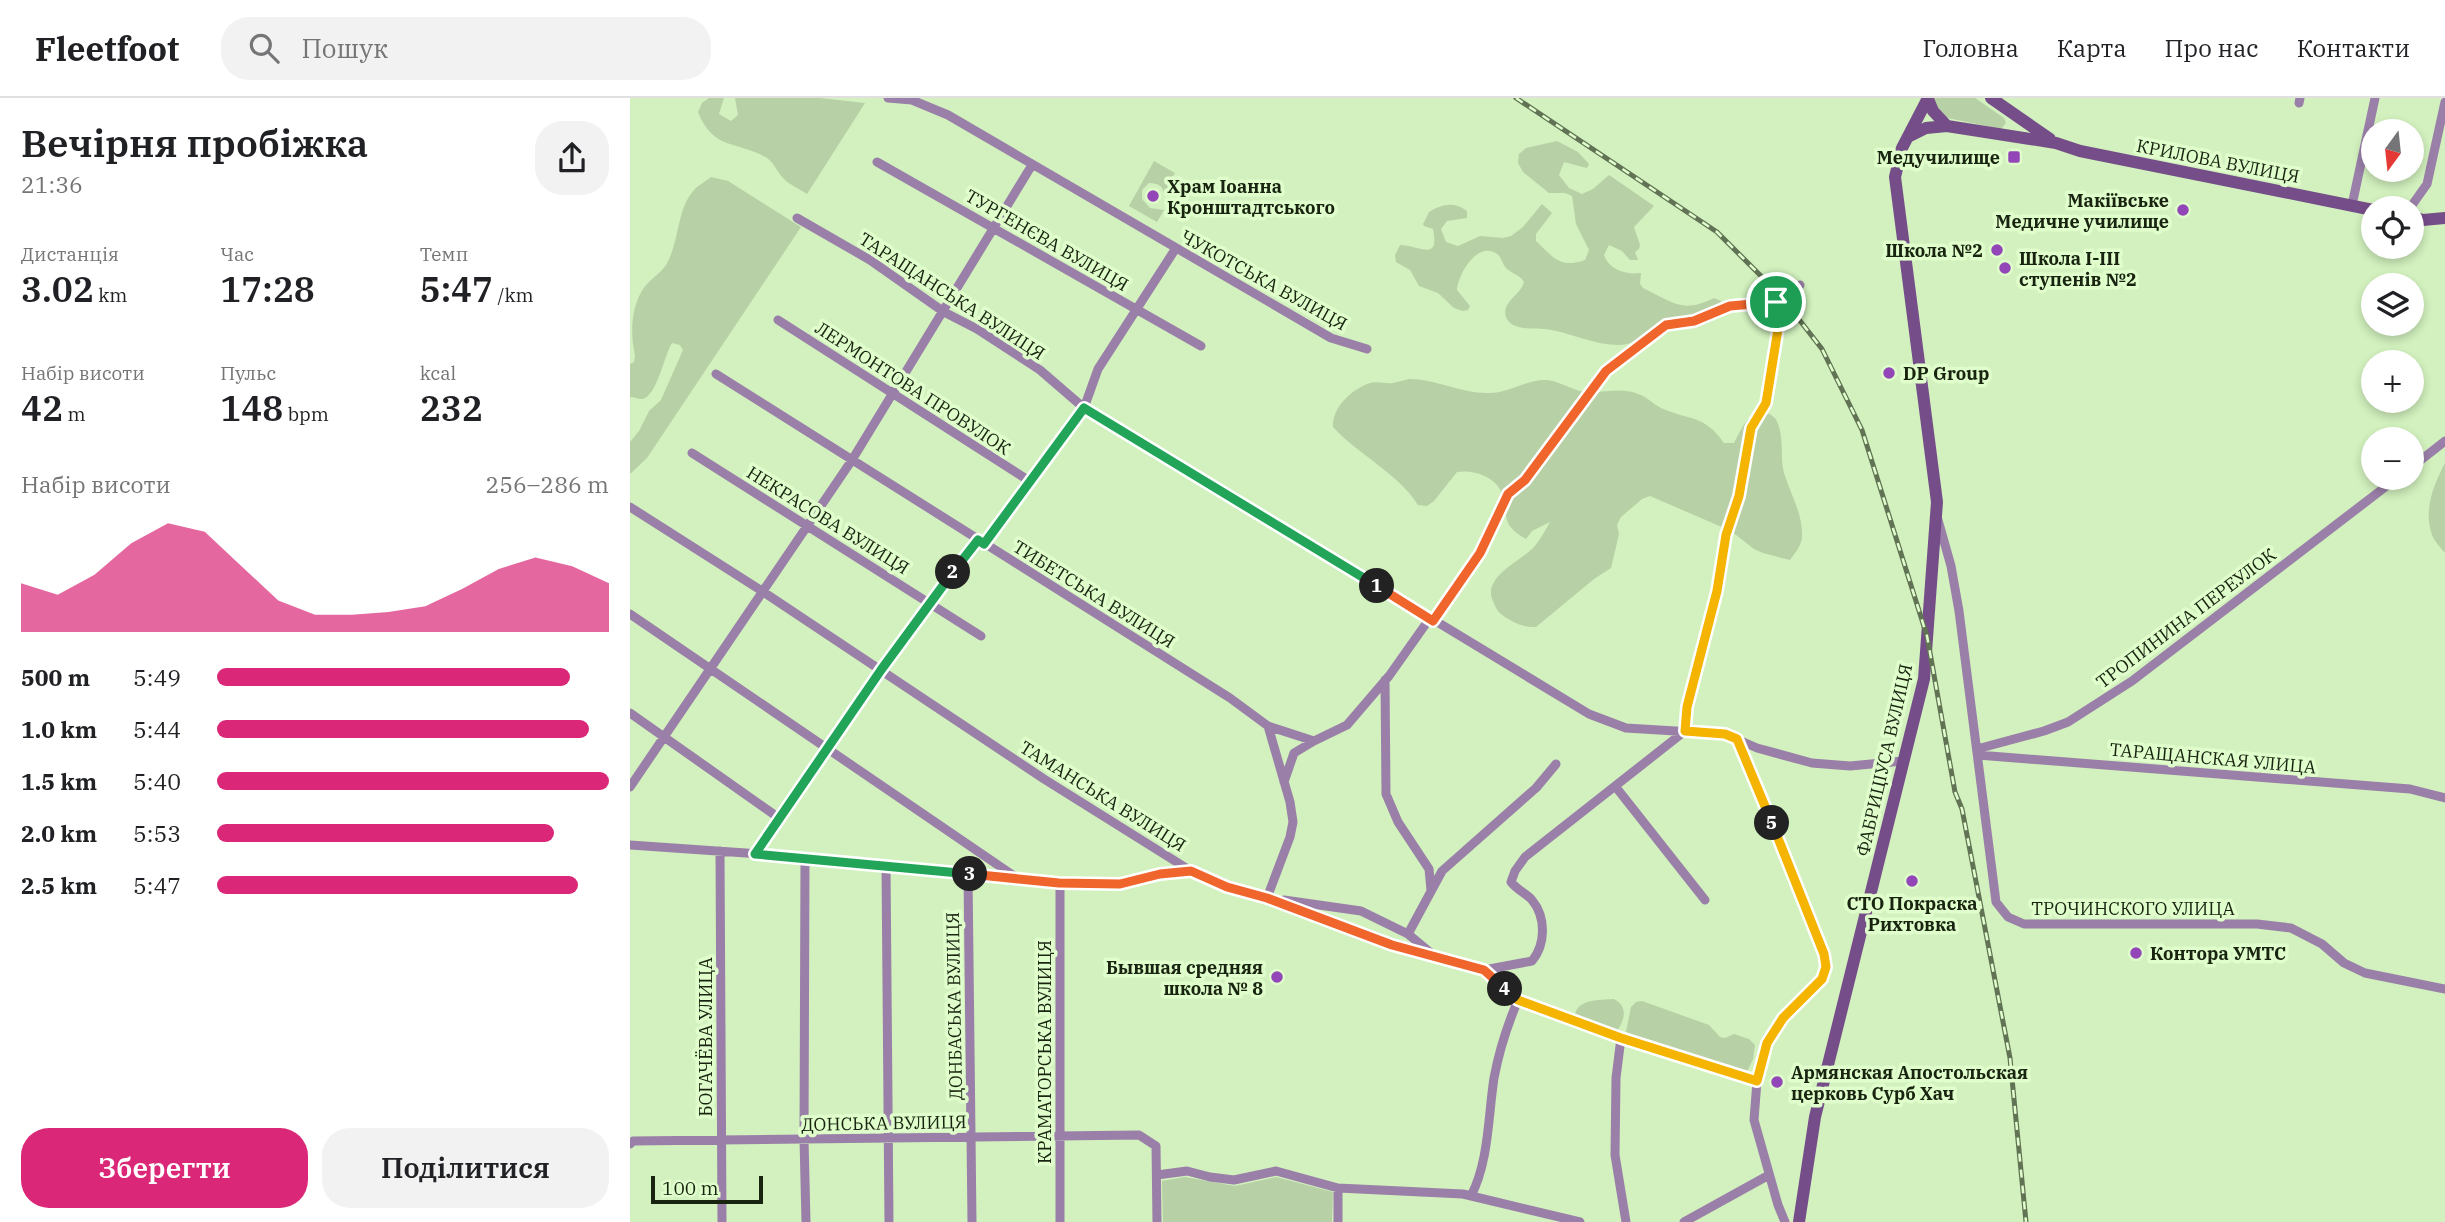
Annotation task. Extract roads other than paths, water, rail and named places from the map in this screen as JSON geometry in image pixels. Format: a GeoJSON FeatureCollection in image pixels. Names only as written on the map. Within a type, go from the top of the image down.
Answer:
{"type":"FeatureCollection","features":[{"type":"Feature","properties":{"kind":"main road"},"geometry":{"type":"LineString","coordinates":[[1928,98],[1933,111],[1947,125]]}},
{"type":"Feature","properties":{"kind":"main road","name":"ФАБРИЦІУСА ВУЛИЦЯ"},"geometry":{"type":"LineString","coordinates":[[1800,1222],[1815,1117],[1924,679],[1937,502],[1895,177],[1902,148],[1928,98]]}},
{"type":"Feature","properties":{"kind":"main road"},"geometry":{"type":"LineString","coordinates":[[1991,98],[2056,143]]}},
{"type":"Feature","properties":{"kind":"main road"},"geometry":{"type":"LineString","coordinates":[[2007,134],[2012,131],[2015,116]]}},
{"type":"Feature","properties":{"kind":"main road"},"geometry":{"type":"LineString","coordinates":[[1908,137],[1926,128],[1947,125],[2056,143]]}},
{"type":"Feature","properties":{"kind":"main road","name":"КРИЛОВА ВУЛИЦЯ"},"geometry":{"type":"LineString","coordinates":[[2056,143],[2094,154],[2361,207]]}},
{"type":"Feature","properties":{"kind":"main road"},"geometry":{"type":"LineString","coordinates":[[2424,220],[2445,218]]}},
{"type":"Feature","properties":{"kind":"street","name":"ЧУКОТСЬКА ВУЛИЦЯ"},"geometry":{"type":"LineString","coordinates":[[888,98],[912,100],[948,115],[1331,338],[1367,349]]}},
{"type":"Feature","properties":{"kind":"street"},"geometry":{"type":"LineString","coordinates":[[2352,205],[2375,98]]}},
{"type":"Feature","properties":{"kind":"street"},"geometry":{"type":"LineString","coordinates":[[2418,196],[2427,184],[2445,102]]}},
{"type":"Feature","properties":{"kind":"street","name":"ТУРГЕНЄВА ВУЛИЦЯ"},"geometry":{"type":"LineString","coordinates":[[877,162],[1201,346]]}},
{"type":"Feature","properties":{"kind":"street"},"geometry":{"type":"LineString","coordinates":[[630,787],[852,460],[1032,165]]}},
{"type":"Feature","properties":{"kind":"street","name":"ТАРАЩАНСЬКА ВУЛИЦЯ"},"geometry":{"type":"LineString","coordinates":[[797,218],[870,260],[944,312],[977,329],[1040,370],[1084,408],[1589,714],[1626,727],[1725,734],[1756,748],[1812,764],[1850,766],[1903,761]]}},
{"type":"Feature","properties":{"kind":"street"},"geometry":{"type":"LineString","coordinates":[[755,854],[929,603],[1031,482],[1084,408],[1098,369],[1176,248]]}},
{"type":"Feature","properties":{"kind":"street"},"geometry":{"type":"LineString","coordinates":[[1284,782],[1294,753],[1346,725],[1385,680],[1480,553],[1508,494],[1525,480],[1606,371],[1666,325],[1694,321],[1730,306],[1776,302],[1800,285]]}},
{"type":"Feature","properties":{"kind":"street"},"geometry":{"type":"LineString","coordinates":[[1484,970],[1532,961],[1536,956],[1543,935],[1542,915],[1530,897],[1511,882],[1514,871],[1525,857],[1685,731],[1687,707],[1717,591],[1726,535],[1739,496],[1751,428],[1766,403],[1779,323],[1776,302]]}},
{"type":"Feature","properties":{"kind":"street","name":"ЛЕРМОНТОВА ПРОВУЛОК"},"geometry":{"type":"LineString","coordinates":[[778,320],[1031,482]]}},
{"type":"Feature","properties":{"kind":"street","name":"ТИБЕТСЬКА ВУЛИЦЯ"},"geometry":{"type":"LineString","coordinates":[[716,374],[1230,698],[1268,726],[1314,741]]}},
{"type":"Feature","properties":{"kind":"street"},"geometry":{"type":"LineString","coordinates":[[2424,458],[2445,441]]}},
{"type":"Feature","properties":{"kind":"street","name":"НЕКРАСОВА ВУЛИЦЯ"},"geometry":{"type":"LineString","coordinates":[[692,453],[981,636]]}},
{"type":"Feature","properties":{"kind":"street","name":"ТРОПИНИНА ПЕРЕУЛОК"},"geometry":{"type":"LineString","coordinates":[[1977,752],[2068,722],[2133,681],[2381,490]]}},
{"type":"Feature","properties":{"kind":"street","name":"ТАМАНСЬКА ВУЛИЦЯ"},"geometry":{"type":"LineString","coordinates":[[630,506],[1044,779],[1191,871],[1227,887],[1267,898],[1392,945],[1484,970],[1518,1000],[1621,1038],[1757,1081]]}},
{"type":"Feature","properties":{"kind":"street","name":"ТРОЧИНСКОГО УЛИЦА"},"geometry":{"type":"LineString","coordinates":[[1936,515],[1951,566],[1959,611],[1996,902],[2008,916],[2024,924],[2257,924],[2291,928],[2322,944],[2344,963],[2365,973],[2445,989]]}},
{"type":"Feature","properties":{"kind":"street"},"geometry":{"type":"LineString","coordinates":[[630,614],[1018,878]]}},
{"type":"Feature","properties":{"kind":"street"},"geometry":{"type":"LineString","coordinates":[[1385,680],[1386,794],[1398,822],[1429,869],[1431,890]]}},
{"type":"Feature","properties":{"kind":"street"},"geometry":{"type":"LineString","coordinates":[[630,713],[779,818]]}},
{"type":"Feature","properties":{"kind":"street"},"geometry":{"type":"LineString","coordinates":[[1268,726],[1293,822],[1267,898],[1361,911],[1408,934],[1434,956]]}},
{"type":"Feature","properties":{"kind":"street"},"geometry":{"type":"LineString","coordinates":[[1737,739],[1824,954],[1826,967],[1822,979],[1783,1018],[1767,1043],[1757,1081],[1754,1121],[1785,1222]]}},
{"type":"Feature","properties":{"kind":"street","name":"ТАРАЩАНСКАЯ УЛИЦА"},"geometry":{"type":"LineString","coordinates":[[1977,752],[2410,789],[2445,798]]}},
{"type":"Feature","properties":{"kind":"street"},"geometry":{"type":"LineString","coordinates":[[1408,934],[1442,871],[1536,788],[1556,764]]}},
{"type":"Feature","properties":{"kind":"street"},"geometry":{"type":"LineString","coordinates":[[1615,786],[1705,900]]}},
{"type":"Feature","properties":{"kind":"street"},"geometry":{"type":"LineString","coordinates":[[630,845],[805,857],[1059,883],[1120,884],[1160,874],[1191,871]]}},
{"type":"Feature","properties":{"kind":"street","name":"БОГАЧЁВА УЛИЦА"},"geometry":{"type":"LineString","coordinates":[[720,851],[722,1222]]}},
{"type":"Feature","properties":{"kind":"street"},"geometry":{"type":"LineString","coordinates":[[805,857],[806,1222]]}},
{"type":"Feature","properties":{"kind":"street"},"geometry":{"type":"LineString","coordinates":[[886,865],[889,1222]]}},
{"type":"Feature","properties":{"kind":"street","name":"ДОНБАСЬКА ВУЛИЦЯ"},"geometry":{"type":"LineString","coordinates":[[968,874],[972,1222]]}},
{"type":"Feature","properties":{"kind":"street","name":"КРАМАТОРСЬКА ВУЛИЦЯ"},"geometry":{"type":"LineString","coordinates":[[1059,883],[1060,1222]]}},
{"type":"Feature","properties":{"kind":"street"},"geometry":{"type":"LineString","coordinates":[[1471,1196],[1480,1178],[1502,1038],[1518,1000]]}},
{"type":"Feature","properties":{"kind":"street"},"geometry":{"type":"LineString","coordinates":[[1621,1038],[1616,1078],[1614,1136],[1618,1181],[1626,1222]]}},
{"type":"Feature","properties":{"kind":"street","name":"ДОНСЬКА ВУЛИЦЯ"},"geometry":{"type":"LineString","coordinates":[[630,1144],[633,1141],[1139,1135],[1156,1146],[1157,1175]]}},
{"type":"Feature","properties":{"kind":"street"},"geometry":{"type":"LineString","coordinates":[[1157,1222],[1157,1175],[1187,1171],[1234,1180],[1276,1171],[1338,1188],[1431,1191],[1471,1196],[1580,1222]]}},
{"type":"Feature","properties":{"kind":"street"},"geometry":{"type":"LineString","coordinates":[[1684,1222],[1769,1175]]}},
{"type":"Feature","properties":{"kind":"street"},"geometry":{"type":"LineString","coordinates":[[1338,1188],[1338,1222]]}},
{"type":"Feature","properties":{"kind":"railway"},"geometry":{"type":"LineString","coordinates":[[1516,98],[1717,232],[1780,295],[1822,349],[1862,430],[1927,636],[1955,792],[1962,809],[2010,1058],[2026,1222]]}},
{"type":"Feature","properties":{"kind":"place","name":"Медучилище"},"geometry":{"type":"Point","coordinates":[2014,157]}},
{"type":"Feature","properties":{"kind":"place","name":"Храм Іоанна Кронштадтського"},"geometry":{"type":"Point","coordinates":[1153,196]}},
{"type":"Feature","properties":{"kind":"place","name":"Макіївське Медичне училище"},"geometry":{"type":"Point","coordinates":[2183,210]}},
{"type":"Feature","properties":{"kind":"place","name":"Школа №2"},"geometry":{"type":"Point","coordinates":[1997,250]}},
{"type":"Feature","properties":{"kind":"place","name":"Школа I-III ступенів №2"},"geometry":{"type":"Point","coordinates":[2005,268]}},
{"type":"Feature","properties":{"kind":"place","name":"DP Group"},"geometry":{"type":"Point","coordinates":[1889,373]}},
{"type":"Feature","properties":{"kind":"place","name":"СТО Покраска Рихтовка"},"geometry":{"type":"Point","coordinates":[1912,881]}},
{"type":"Feature","properties":{"kind":"place","name":"Контора УМТС"},"geometry":{"type":"Point","coordinates":[2136,953]}},
{"type":"Feature","properties":{"kind":"place","name":"Бывшая средняя школа № 8"},"geometry":{"type":"Point","coordinates":[1277,977]}},
{"type":"Feature","properties":{"kind":"place","name":"Армянская Апостольская церковь Сурб Хач"},"geometry":{"type":"Point","coordinates":[1777,1082]}}]}
